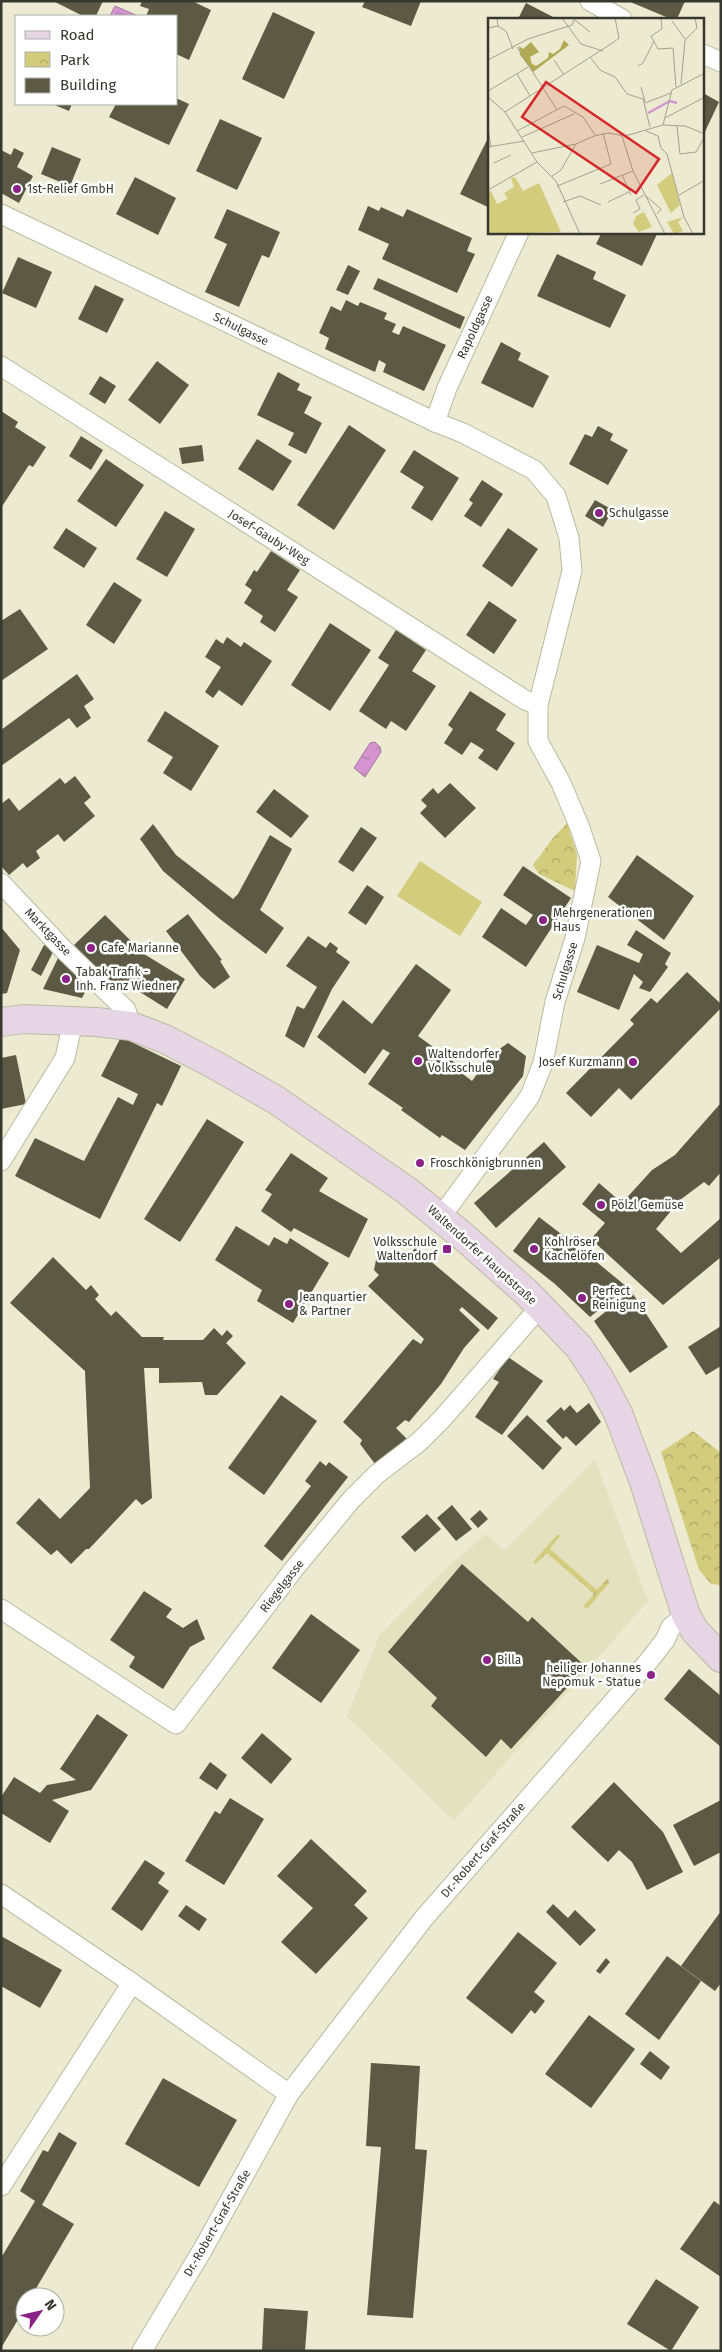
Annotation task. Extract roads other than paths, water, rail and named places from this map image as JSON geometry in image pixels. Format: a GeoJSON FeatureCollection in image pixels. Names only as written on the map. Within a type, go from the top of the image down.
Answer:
{"type":"FeatureCollection","features":[{"type":"Feature","properties":{"kind":"main road","name":"Waltendorfer Hauptstraße"},"geometry":{"type":"LineString","coordinates":[[1,1022],[24,1019],[131,1026],[165,1039],[215,1064],[276,1100],[406,1190],[528,1294],[579,1347],[600,1380],[618,1414],[644,1482],[686,1615],[695,1631],[721,1658]]}},
{"type":"Feature","properties":{"kind":"street"},"geometry":{"type":"LineString","coordinates":[[590,1],[619,14]]}},
{"type":"Feature","properties":{"kind":"street"},"geometry":{"type":"LineString","coordinates":[[704,54],[721,62]]}},
{"type":"Feature","properties":{"kind":"street","name":"Schulgasse"},"geometry":{"type":"LineString","coordinates":[[1,214],[435,422],[463,433],[534,470],[556,496],[569,538],[572,571],[538,706],[538,741],[561,783],[580,828],[591,861],[575,938],[556,1002],[543,1063],[530,1096],[440,1218]]}},
{"type":"Feature","properties":{"kind":"street","name":"Rapoldgasse"},"geometry":{"type":"LineString","coordinates":[[435,422],[447,388],[518,234]]}},
{"type":"Feature","properties":{"kind":"street","name":"Josef-Gauby-Weg"},"geometry":{"type":"LineString","coordinates":[[1,366],[525,700],[538,706]]}},
{"type":"Feature","properties":{"kind":"street","name":"Marktgasse"},"geometry":{"type":"LineString","coordinates":[[1,883],[62,948],[126,1010],[131,1026]]}},
{"type":"Feature","properties":{"kind":"street"},"geometry":{"type":"LineString","coordinates":[[1,1161],[65,1058],[73,1021]]}},
{"type":"Feature","properties":{"kind":"street","name":"Riegelgasse"},"geometry":{"type":"LineString","coordinates":[[1,1609],[176,1724],[288,1577],[351,1500],[377,1474],[419,1442],[436,1425],[540,1307]]}},
{"type":"Feature","properties":{"kind":"street","name":"Dr.-Robert-Graf-Straße"},"geometry":{"type":"LineString","coordinates":[[142,2351],[188,2274],[289,2094],[424,1918],[648,1662],[665,1640],[671,1626],[686,1615]]}},
{"type":"Feature","properties":{"kind":"street"},"geometry":{"type":"LineString","coordinates":[[1,1894],[132,1983],[289,2094]]}},
{"type":"Feature","properties":{"kind":"street"},"geometry":{"type":"LineString","coordinates":[[1,2186],[132,1983]]}},
{"type":"Feature","properties":{"kind":"water"},"geometry":{"type":"Polygon","coordinates":[[[115,6],[136,15],[110,15],[115,6]]]}},
{"type":"Feature","properties":{"kind":"water"},"geometry":{"type":"Polygon","coordinates":[[[375,742],[380,747],[381,752],[365,777],[354,768],[370,743],[375,742]]]}},
{"type":"Feature","properties":{"kind":"place","name":"1st-Relief GmbH"},"geometry":{"type":"Point","coordinates":[17,189]}},
{"type":"Feature","properties":{"kind":"place","name":"Schulgasse"},"geometry":{"type":"Point","coordinates":[599,513]}},
{"type":"Feature","properties":{"kind":"place","name":"Mehrgenerationen Haus"},"geometry":{"type":"Point","coordinates":[543,920]}},
{"type":"Feature","properties":{"kind":"place","name":"Cafe Marianne"},"geometry":{"type":"Point","coordinates":[91,948]}},
{"type":"Feature","properties":{"kind":"place","name":"Tabak Trafik - Inh. Franz Wiedner"},"geometry":{"type":"Point","coordinates":[66,979]}},
{"type":"Feature","properties":{"kind":"place","name":"Waltendorfer Volksschule"},"geometry":{"type":"Point","coordinates":[418,1061]}},
{"type":"Feature","properties":{"kind":"place","name":"Josef Kurzmann"},"geometry":{"type":"Point","coordinates":[633,1062]}},
{"type":"Feature","properties":{"kind":"place","name":"Froschkönigbrunnen"},"geometry":{"type":"Point","coordinates":[420,1163]}},
{"type":"Feature","properties":{"kind":"place","name":"Pölzl Gemüse"},"geometry":{"type":"Point","coordinates":[601,1205]}},
{"type":"Feature","properties":{"kind":"place","name":"Volksschule Waltendorf"},"geometry":{"type":"Point","coordinates":[447,1249]}},
{"type":"Feature","properties":{"kind":"place","name":"Kohlröser Kachelöfen"},"geometry":{"type":"Point","coordinates":[534,1249]}},
{"type":"Feature","properties":{"kind":"place","name":"Perfect Reinigung"},"geometry":{"type":"Point","coordinates":[582,1298]}},
{"type":"Feature","properties":{"kind":"place","name":"Jeanquartier & Partner"},"geometry":{"type":"Point","coordinates":[289,1304]}},
{"type":"Feature","properties":{"kind":"place","name":"Billa"},"geometry":{"type":"Point","coordinates":[487,1660]}},
{"type":"Feature","properties":{"kind":"place","name":"heiliger Johannes Nepomuk - Statue"},"geometry":{"type":"Point","coordinates":[651,1675]}}]}
